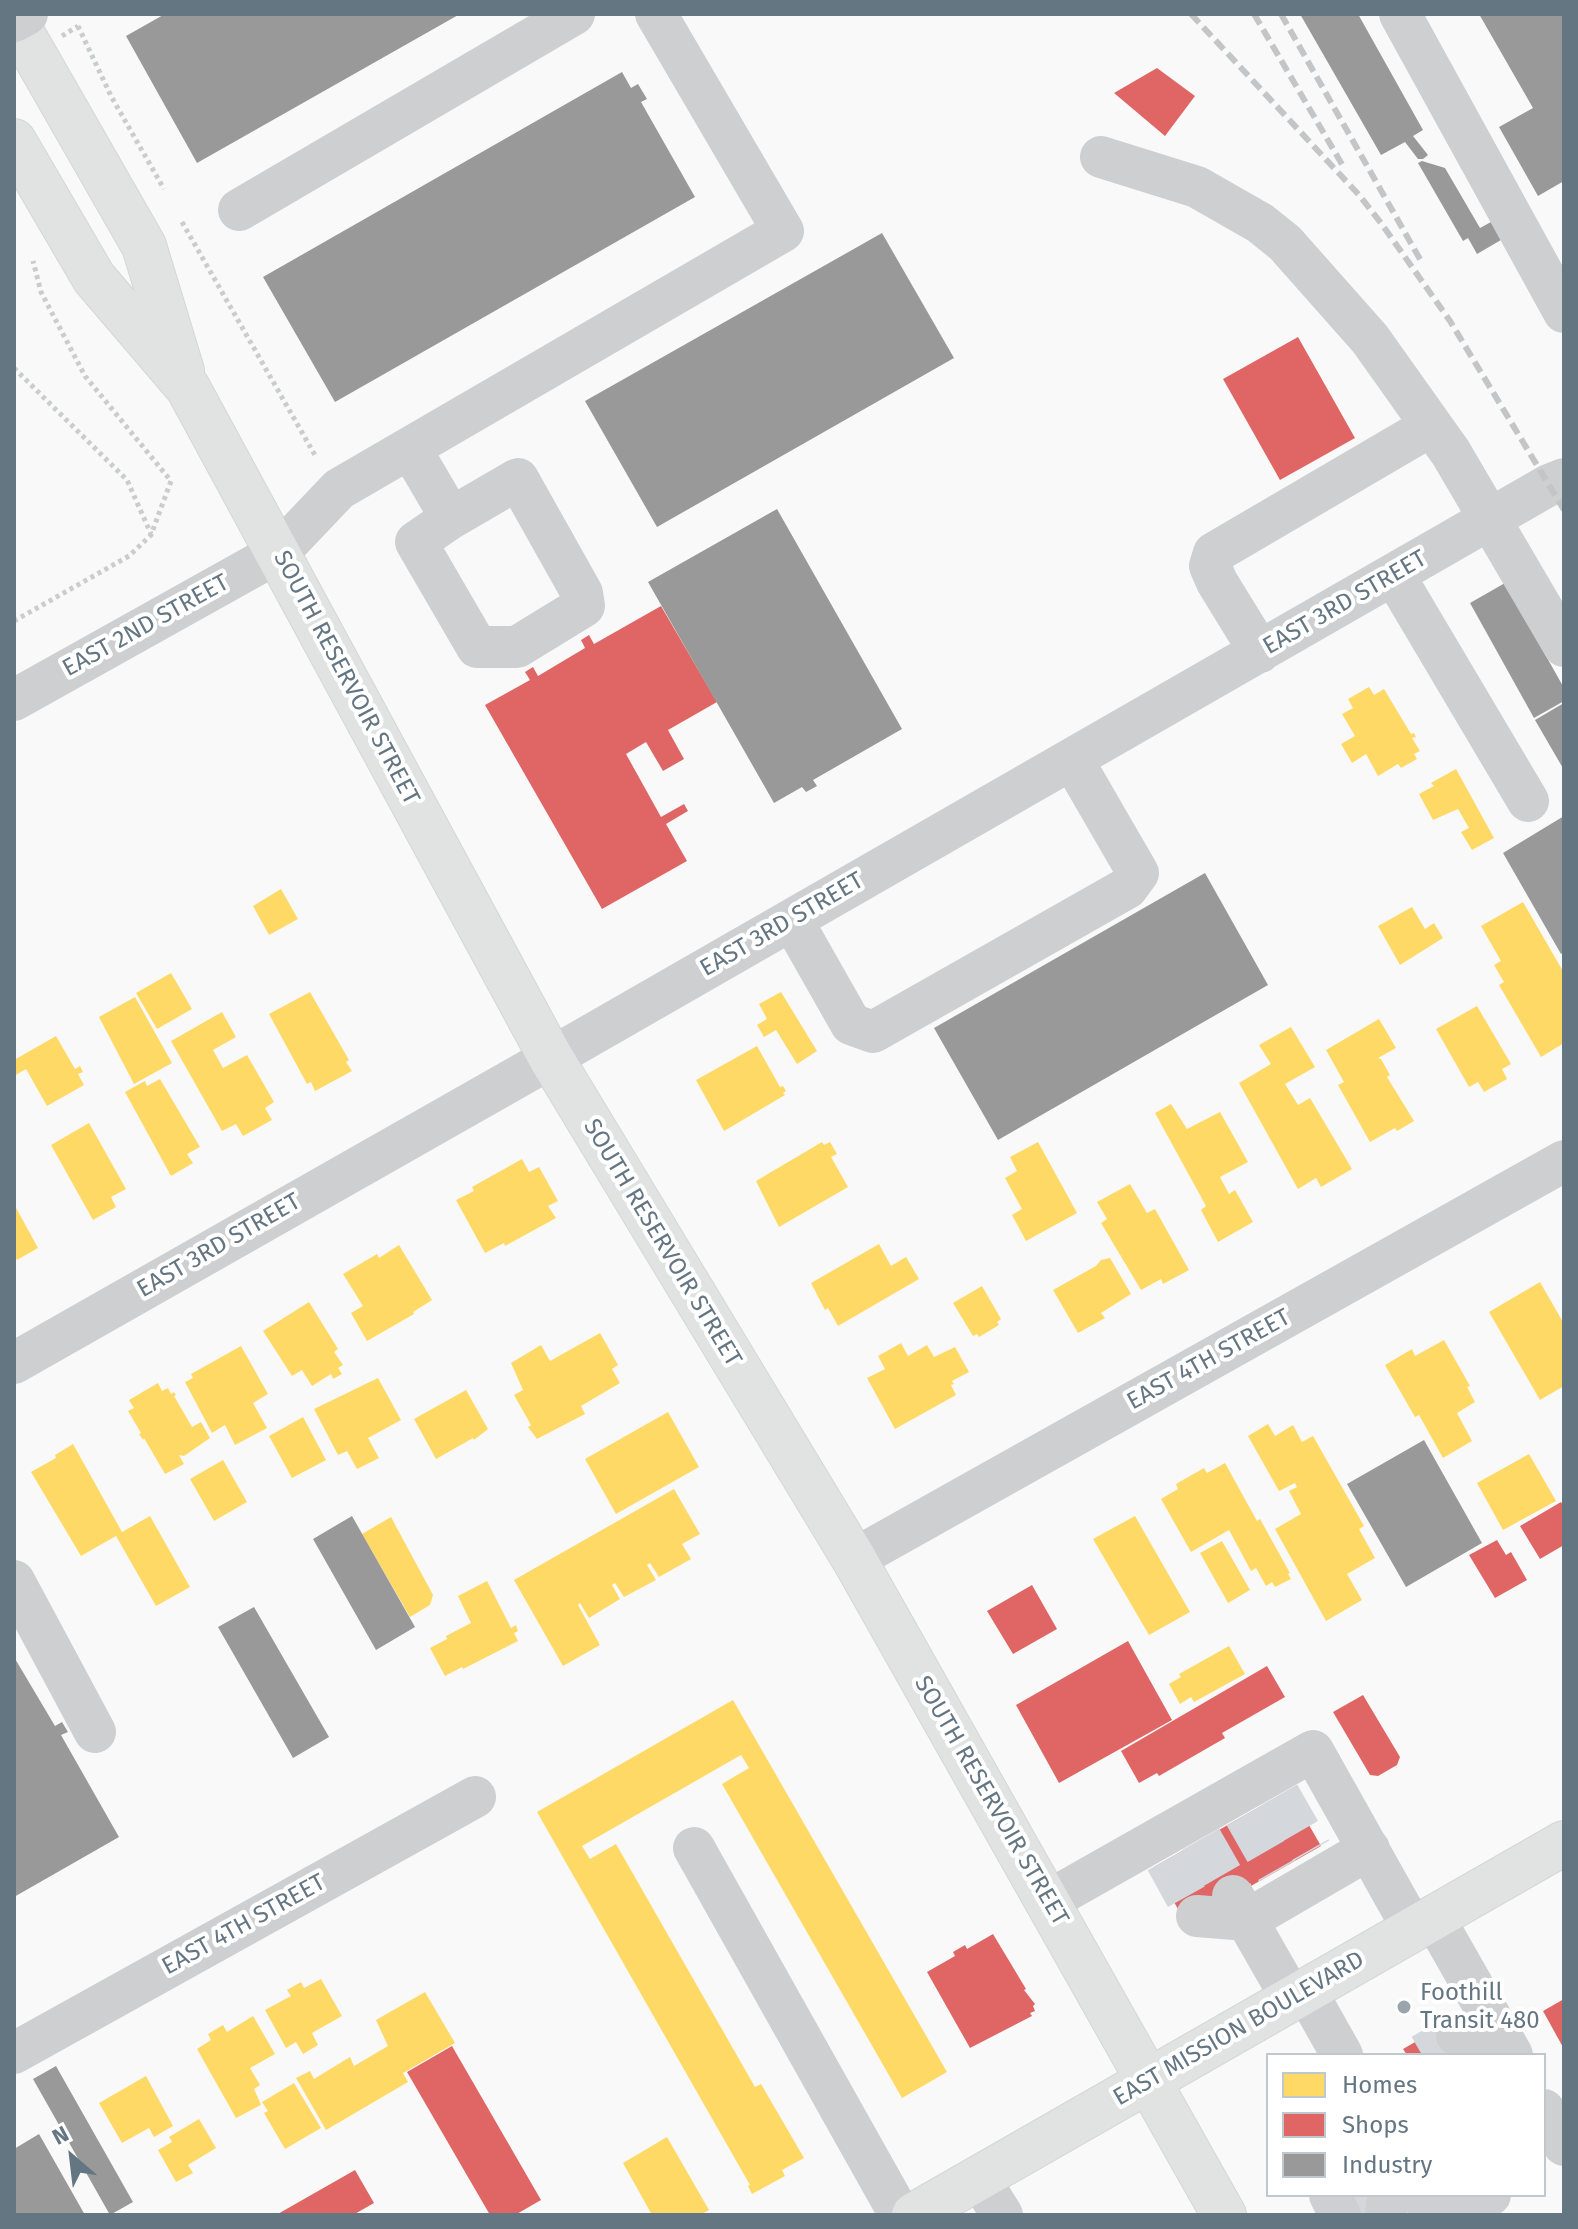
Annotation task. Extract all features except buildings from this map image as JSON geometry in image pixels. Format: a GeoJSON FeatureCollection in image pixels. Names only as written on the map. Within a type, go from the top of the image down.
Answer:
{"type":"FeatureCollection","features":[{"type":"Feature","properties":{"kind":"main road"},"geometry":{"type":"LineString","coordinates":[[14,20],[144,246],[188,388]]}},
{"type":"Feature","properties":{"kind":"main road","name":"SOUTH RESERVOIR STREET"},"geometry":{"type":"LineString","coordinates":[[14,141],[94,278],[188,388],[551,1058],[854,1559],[1224,2215]]}},
{"type":"Feature","properties":{"kind":"main road","name":"EAST MISSION BOULEVARD"},"geometry":{"type":"LineString","coordinates":[[914,2215],[1564,1843]]}},
{"type":"Feature","properties":{"kind":"street"},"geometry":{"type":"LineString","coordinates":[[14,20],[27,14]]}},
{"type":"Feature","properties":{"kind":"street"},"geometry":{"type":"LineString","coordinates":[[239,210],[574,14]]}},
{"type":"Feature","properties":{"kind":"street","name":"EAST 2ND STREET"},"geometry":{"type":"LineString","coordinates":[[14,700],[279,552],[339,489],[783,231],[656,14]]}},
{"type":"Feature","properties":{"kind":"street"},"geometry":{"type":"LineString","coordinates":[[1400,14],[1564,312]]}},
{"type":"Feature","properties":{"kind":"street"},"geometry":{"type":"LineString","coordinates":[[1101,157],[1197,187],[1260,223],[1285,243],[1370,339],[1451,453],[1564,646]]}},
{"type":"Feature","properties":{"kind":"street"},"geometry":{"type":"LineString","coordinates":[[1260,652],[1217,582],[1210,566],[1214,553],[1431,426]]}},
{"type":"Feature","properties":{"kind":"street"},"geometry":{"type":"LineString","coordinates":[[410,448],[451,518]]}},
{"type":"Feature","properties":{"kind":"street","name":"EAST 3RD STREET"},"geometry":{"type":"LineString","coordinates":[[14,1363],[1394,575],[1489,520],[1559,474]]}},
{"type":"Feature","properties":{"kind":"street"},"geometry":{"type":"LineString","coordinates":[[1394,575],[1528,801]]}},
{"type":"Feature","properties":{"kind":"street"},"geometry":{"type":"LineString","coordinates":[[792,920],[851,1024],[873,1032],[1127,888],[1138,873],[1072,759]]}},
{"type":"Feature","properties":{"kind":"street","name":"EAST 4TH STREET"},"geometry":{"type":"LineString","coordinates":[[854,1559],[1564,1161]]}},
{"type":"Feature","properties":{"kind":"street"},"geometry":{"type":"LineString","coordinates":[[14,1581],[95,1732]]}},
{"type":"Feature","properties":{"kind":"street"},"geometry":{"type":"LineString","coordinates":[[1048,1901],[1178,1840],[1256,1795],[1313,1751],[1369,1849],[1424,1924],[1486,2042]]}},
{"type":"Feature","properties":{"kind":"street","name":"EAST 4TH STREET"},"geometry":{"type":"LineString","coordinates":[[14,2053],[475,1797]]}},
{"type":"Feature","properties":{"kind":"street"},"geometry":{"type":"LineString","coordinates":[[694,1848],[900,2215]]}},
{"type":"Feature","properties":{"kind":"street"},"geometry":{"type":"LineString","coordinates":[[1197,1916],[1240,1908],[1301,1873],[1369,1849]]}},
{"type":"Feature","properties":{"kind":"street"},"geometry":{"type":"LineString","coordinates":[[1240,1908],[1341,2053]]}},
{"type":"Feature","properties":{"kind":"street"},"geometry":{"type":"LineString","coordinates":[[1546,2114],[1564,2145]]}},
{"type":"Feature","properties":{"kind":"street"},"geometry":{"type":"LineString","coordinates":[[1546,2164],[1564,2154]]}},
{"type":"Feature","properties":{"kind":"street"},"geometry":{"type":"LineString","coordinates":[[979,2178],[1002,2215]]}},
{"type":"Feature","properties":{"kind":"street"},"geometry":{"type":"LineString","coordinates":[[1331,2197],[1340,2215]]}},
{"type":"Feature","properties":{"kind":"street"},"geometry":{"type":"LineString","coordinates":[[1454,2215],[1486,2197]]}},
{"type":"Feature","properties":{"kind":"street"},"geometry":{"type":"LineString","coordinates":[[1398,2205],[1433,2215]]}},
{"type":"Feature","properties":{"kind":"path"},"geometry":{"type":"LineString","coordinates":[[78,26],[111,96],[165,192]]}},
{"type":"Feature","properties":{"kind":"path"},"geometry":{"type":"LineString","coordinates":[[181,219],[321,467]]}},
{"type":"Feature","properties":{"kind":"path"},"geometry":{"type":"LineString","coordinates":[[14,621],[129,556],[151,535],[171,481],[85,376],[41,292],[30,251]]}},
{"type":"Feature","properties":{"kind":"path"},"geometry":{"type":"LineString","coordinates":[[14,368],[127,480],[151,535]]}},
{"type":"Feature","properties":{"kind":"tunnel"},"geometry":{"type":"LineString","coordinates":[[1279,1795],[1311,1851]]}},
{"type":"Feature","properties":{"kind":"tunnel"},"geometry":{"type":"LineString","coordinates":[[1245,1815],[1277,1871]]}},
{"type":"Feature","properties":{"kind":"tunnel"},"geometry":{"type":"LineString","coordinates":[[1201,1839],[1233,1895]]}},
{"type":"Feature","properties":{"kind":"tunnel"},"geometry":{"type":"LineString","coordinates":[[1166,1860],[1197,1916]]}},
{"type":"Feature","properties":{"kind":"tunnel"},"geometry":{"type":"LineString","coordinates":[[1426,2053],[1457,2035]]}},
{"type":"Feature","properties":{"kind":"tunnel"},"geometry":{"type":"LineString","coordinates":[[1357,2197],[1367,2215]]}},
{"type":"Feature","properties":{"kind":"railway"},"geometry":{"type":"LineString","coordinates":[[1191,14],[1359,195],[1381,223],[1450,321],[1564,510]]}},
{"type":"Feature","properties":{"kind":"railway"},"geometry":{"type":"LineString","coordinates":[[1254,14],[1343,166]]}},
{"type":"Feature","properties":{"kind":"railway"},"geometry":{"type":"LineString","coordinates":[[1281,14],[1421,261]]}},
{"type":"Feature","properties":{"kind":"place","name":"Foothill Transit 480"},"geometry":{"type":"Point","coordinates":[1404,2007]}}]}
